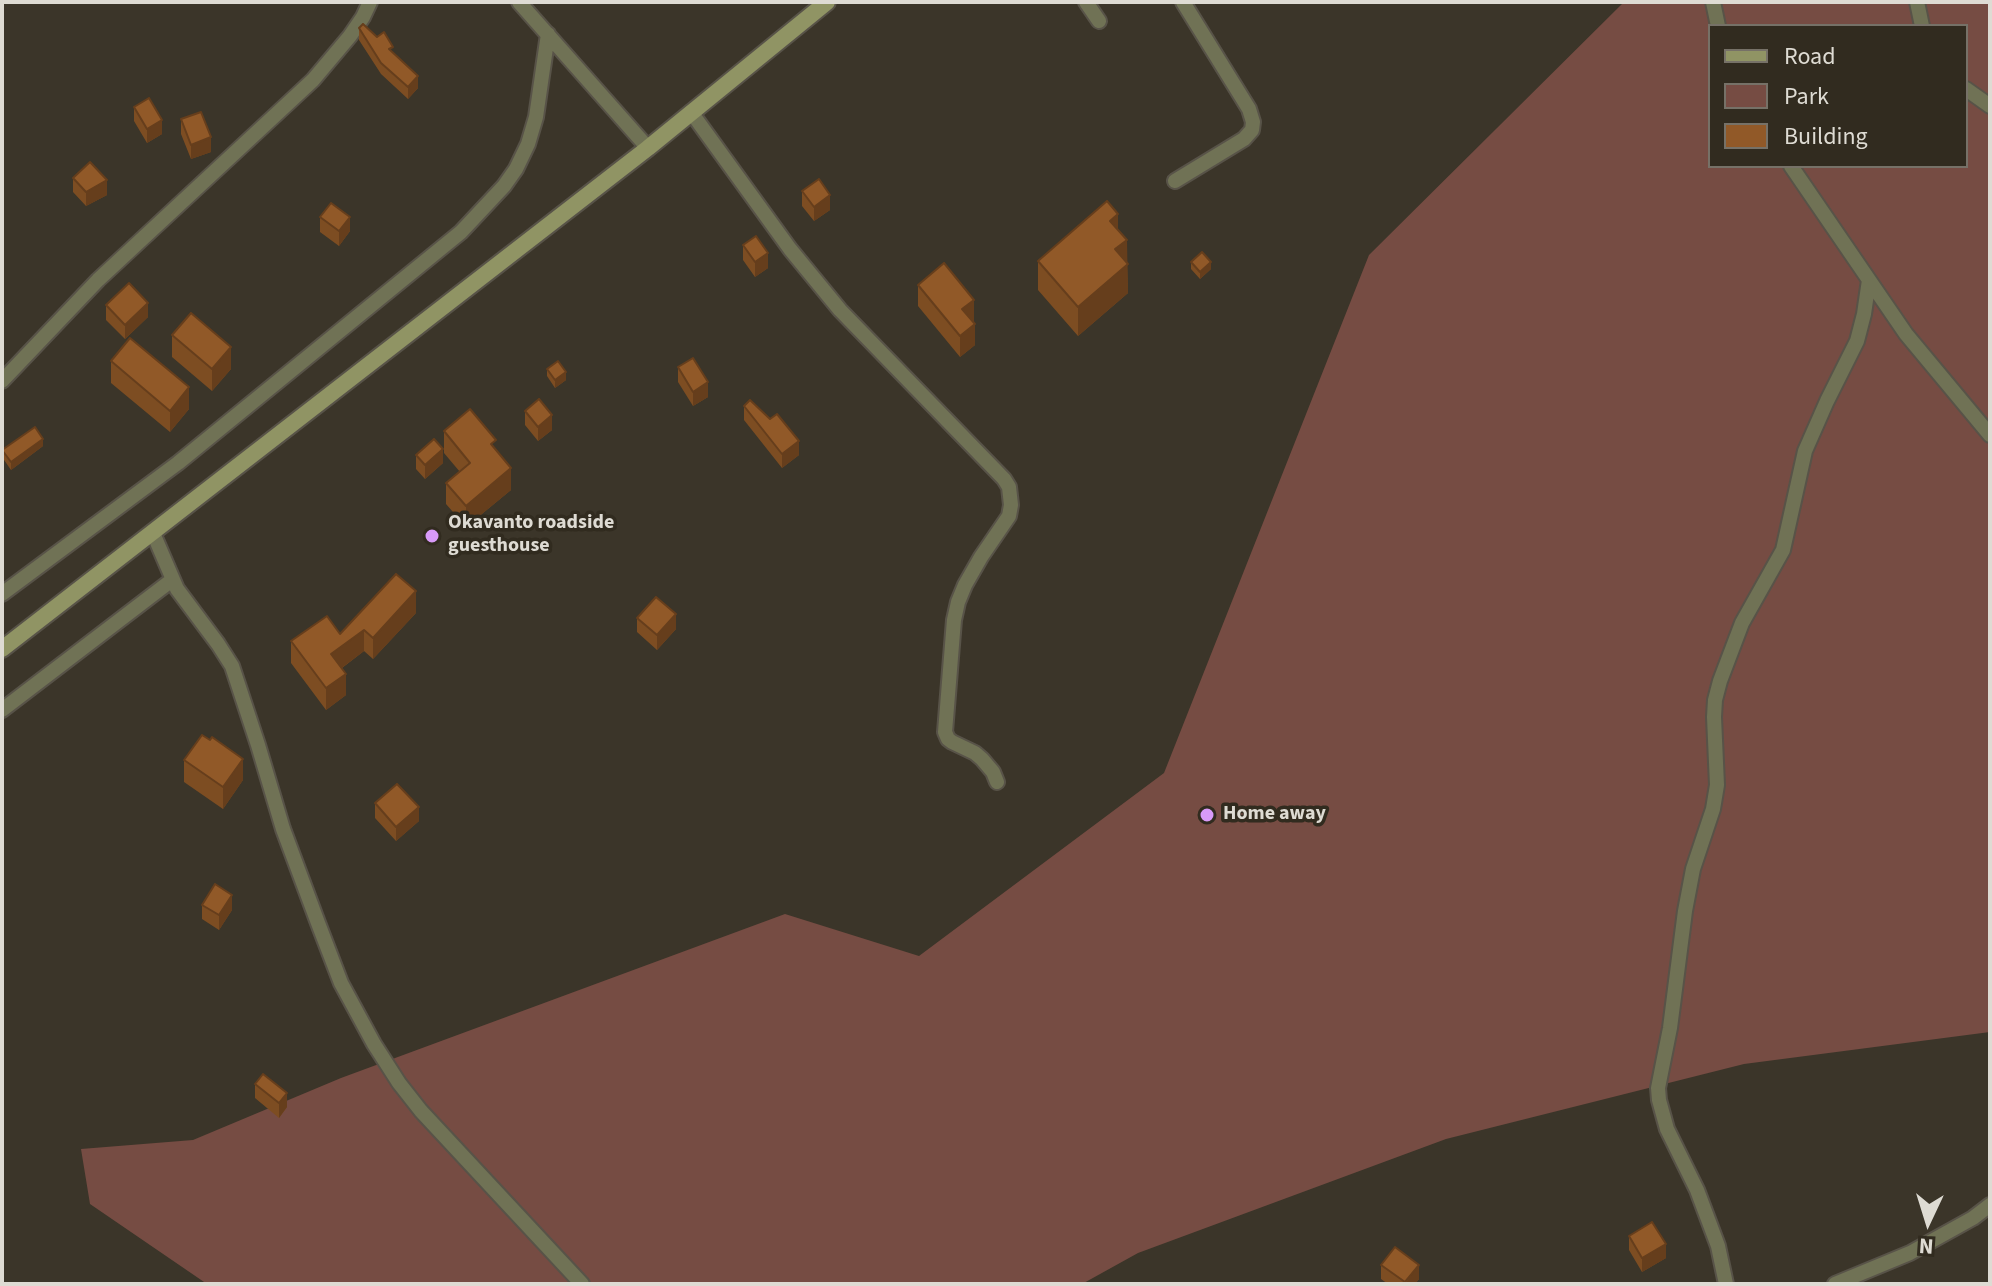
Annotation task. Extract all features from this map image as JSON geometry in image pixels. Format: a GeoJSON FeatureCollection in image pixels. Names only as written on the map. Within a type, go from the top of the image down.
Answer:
{"type":"FeatureCollection","features":[{"type":"Feature","properties":{"kind":"main road"},"geometry":{"type":"LineString","coordinates":[[2,649],[648,148],[827,2]]}},
{"type":"Feature","properties":{"kind":"street"},"geometry":{"type":"LineString","coordinates":[[2,381],[98,280],[313,80],[350,36],[370,2]]}},
{"type":"Feature","properties":{"kind":"street"},"geometry":{"type":"LineString","coordinates":[[519,2],[648,148]]}},
{"type":"Feature","properties":{"kind":"street"},"geometry":{"type":"LineString","coordinates":[[1086,2],[1099,21]]}},
{"type":"Feature","properties":{"kind":"street"},"geometry":{"type":"LineString","coordinates":[[1175,181],[1244,139],[1252,130],[1253,122],[1249,109],[1183,2]]}},
{"type":"Feature","properties":{"kind":"street"},"geometry":{"type":"LineString","coordinates":[[1713,2],[1718,24]]}},
{"type":"Feature","properties":{"kind":"street"},"geometry":{"type":"LineString","coordinates":[[1917,2],[1922,24]]}},
{"type":"Feature","properties":{"kind":"street"},"geometry":{"type":"LineString","coordinates":[[2,594],[178,463],[461,232],[504,186],[528,144],[536,117],[548,34]]}},
{"type":"Feature","properties":{"kind":"street"},"geometry":{"type":"LineString","coordinates":[[1968,90],[1990,106]]}},
{"type":"Feature","properties":{"kind":"street"},"geometry":{"type":"LineString","coordinates":[[691,112],[824,292],[1009,487],[1009,516],[981,557],[958,602],[945,732],[952,742],[982,759],[997,782]]}},
{"type":"Feature","properties":{"kind":"street"},"geometry":{"type":"LineString","coordinates":[[1792,168],[1906,334],[1990,435]]}},
{"type":"Feature","properties":{"kind":"street"},"geometry":{"type":"LineString","coordinates":[[1726,1284],[1718,1246],[1697,1190],[1667,1129],[1658,1088],[1693,869],[1713,809],[1717,785],[1715,700],[1742,623],[1783,550],[1805,451],[1857,341],[1869,280]]}},
{"type":"Feature","properties":{"kind":"street"},"geometry":{"type":"LineString","coordinates":[[153,533],[172,580],[232,666],[283,829],[318,923],[341,983],[374,1044],[421,1111],[582,1284]]}},
{"type":"Feature","properties":{"kind":"street"},"geometry":{"type":"LineString","coordinates":[[2,710],[172,580]]}},
{"type":"Feature","properties":{"kind":"street"},"geometry":{"type":"LineString","coordinates":[[1835,1284],[1910,1253],[1973,1218],[1990,1205]]}},
{"type":"Feature","properties":{"kind":"green space"},"geometry":{"type":"Polygon","coordinates":[[[1624,2],[1990,2],[1990,1032],[1744,1064],[1446,1139],[1138,1253],[1082,1284],[207,1284],[90,1204],[81,1149],[193,1140],[341,1078],[785,914],[919,956],[1164,773],[1369,255],[1624,2]]]}},
{"type":"Feature","properties":{"kind":"building"},"geometry":{"type":"Polygon","coordinates":[[[363,24],[377,37],[384,32],[393,47],[389,49],[418,76],[408,87],[381,63],[359,28],[363,24]]]}},
{"type":"Feature","properties":{"kind":"building"},"geometry":{"type":"Polygon","coordinates":[[[149,98],[162,120],[147,129],[134,107],[149,98]]]}},
{"type":"Feature","properties":{"kind":"building"},"geometry":{"type":"Polygon","coordinates":[[[201,112],[211,137],[191,145],[181,119],[201,112]]]}},
{"type":"Feature","properties":{"kind":"building"},"geometry":{"type":"Polygon","coordinates":[[[90,162],[107,180],[86,192],[73,178],[90,162]]]}},
{"type":"Feature","properties":{"kind":"building"},"geometry":{"type":"Polygon","coordinates":[[[819,179],[830,195],[814,207],[802,191],[819,179]]]}},
{"type":"Feature","properties":{"kind":"building"},"geometry":{"type":"Polygon","coordinates":[[[1107,201],[1118,214],[1110,221],[1127,240],[1115,249],[1128,264],[1078,307],[1038,261],[1107,201]]]}},
{"type":"Feature","properties":{"kind":"building"},"geometry":{"type":"Polygon","coordinates":[[[331,203],[350,217],[339,231],[320,217],[331,203]]]}},
{"type":"Feature","properties":{"kind":"building"},"geometry":{"type":"Polygon","coordinates":[[[756,236],[768,253],[755,262],[743,245],[756,236]]]}},
{"type":"Feature","properties":{"kind":"building"},"geometry":{"type":"Polygon","coordinates":[[[1202,252],[1211,262],[1200,272],[1191,262],[1202,252]]]}},
{"type":"Feature","properties":{"kind":"building"},"geometry":{"type":"Polygon","coordinates":[[[944,263],[974,300],[962,309],[975,324],[960,336],[918,285],[944,263]]]}},
{"type":"Feature","properties":{"kind":"building"},"geometry":{"type":"Polygon","coordinates":[[[129,283],[148,303],[125,325],[106,305],[129,283]]]}},
{"type":"Feature","properties":{"kind":"building"},"geometry":{"type":"Polygon","coordinates":[[[191,313],[231,347],[212,369],[172,335],[191,313]]]}},
{"type":"Feature","properties":{"kind":"building"},"geometry":{"type":"Polygon","coordinates":[[[130,338],[189,387],[170,411],[111,361],[130,338]]]}},
{"type":"Feature","properties":{"kind":"building"},"geometry":{"type":"Polygon","coordinates":[[[693,358],[708,382],[693,392],[678,367],[693,358]]]}},
{"type":"Feature","properties":{"kind":"building"},"geometry":{"type":"Polygon","coordinates":[[[558,361],[566,372],[555,380],[547,369],[558,361]]]}},
{"type":"Feature","properties":{"kind":"building"},"geometry":{"type":"Polygon","coordinates":[[[539,399],[552,415],[538,427],[525,411],[539,399]]]}},
{"type":"Feature","properties":{"kind":"building"},"geometry":{"type":"Polygon","coordinates":[[[750,400],[770,419],[777,414],[799,441],[782,454],[744,406],[750,400]]]}},
{"type":"Feature","properties":{"kind":"building"},"geometry":{"type":"Polygon","coordinates":[[[470,409],[496,440],[491,444],[511,468],[466,506],[446,483],[470,463],[444,431],[470,409]]]}},
{"type":"Feature","properties":{"kind":"building"},"geometry":{"type":"Polygon","coordinates":[[[35,427],[43,439],[11,462],[2,450],[35,427]]]}},
{"type":"Feature","properties":{"kind":"building"},"geometry":{"type":"Polygon","coordinates":[[[434,439],[443,449],[425,465],[416,455],[434,439]]]}},
{"type":"Feature","properties":{"kind":"building"},"geometry":{"type":"Polygon","coordinates":[[[396,574],[416,591],[373,638],[364,630],[331,654],[346,674],[326,688],[291,641],[327,616],[340,634],[396,574]]]}},
{"type":"Feature","properties":{"kind":"building"},"geometry":{"type":"Polygon","coordinates":[[[656,597],[676,614],[657,635],[637,618],[656,597]]]}},
{"type":"Feature","properties":{"kind":"building"},"geometry":{"type":"Polygon","coordinates":[[[202,735],[210,740],[212,737],[243,759],[223,787],[184,760],[202,735]]]}},
{"type":"Feature","properties":{"kind":"building"},"geometry":{"type":"Polygon","coordinates":[[[397,784],[419,807],[396,827],[375,803],[397,784]]]}},
{"type":"Feature","properties":{"kind":"building"},"geometry":{"type":"Polygon","coordinates":[[[215,884],[232,895],[219,915],[202,905],[215,884]]]}},
{"type":"Feature","properties":{"kind":"building"},"geometry":{"type":"Polygon","coordinates":[[[263,1074],[287,1093],[279,1103],[255,1084],[263,1074]]]}},
{"type":"Feature","properties":{"kind":"building"},"geometry":{"type":"Polygon","coordinates":[[[1652,1222],[1666,1244],[1642,1258],[1629,1236],[1652,1222]]]}},
{"type":"Feature","properties":{"kind":"building"},"geometry":{"type":"Polygon","coordinates":[[[1395,1247],[1419,1265],[1405,1282],[1381,1265],[1395,1247]]]}},
{"type":"Feature","properties":{"kind":"place","name":"Okavanto roadside guesthouse"},"geometry":{"type":"Point","coordinates":[432,536]}},
{"type":"Feature","properties":{"kind":"place","name":"Home away"},"geometry":{"type":"Point","coordinates":[1207,815]}}]}
